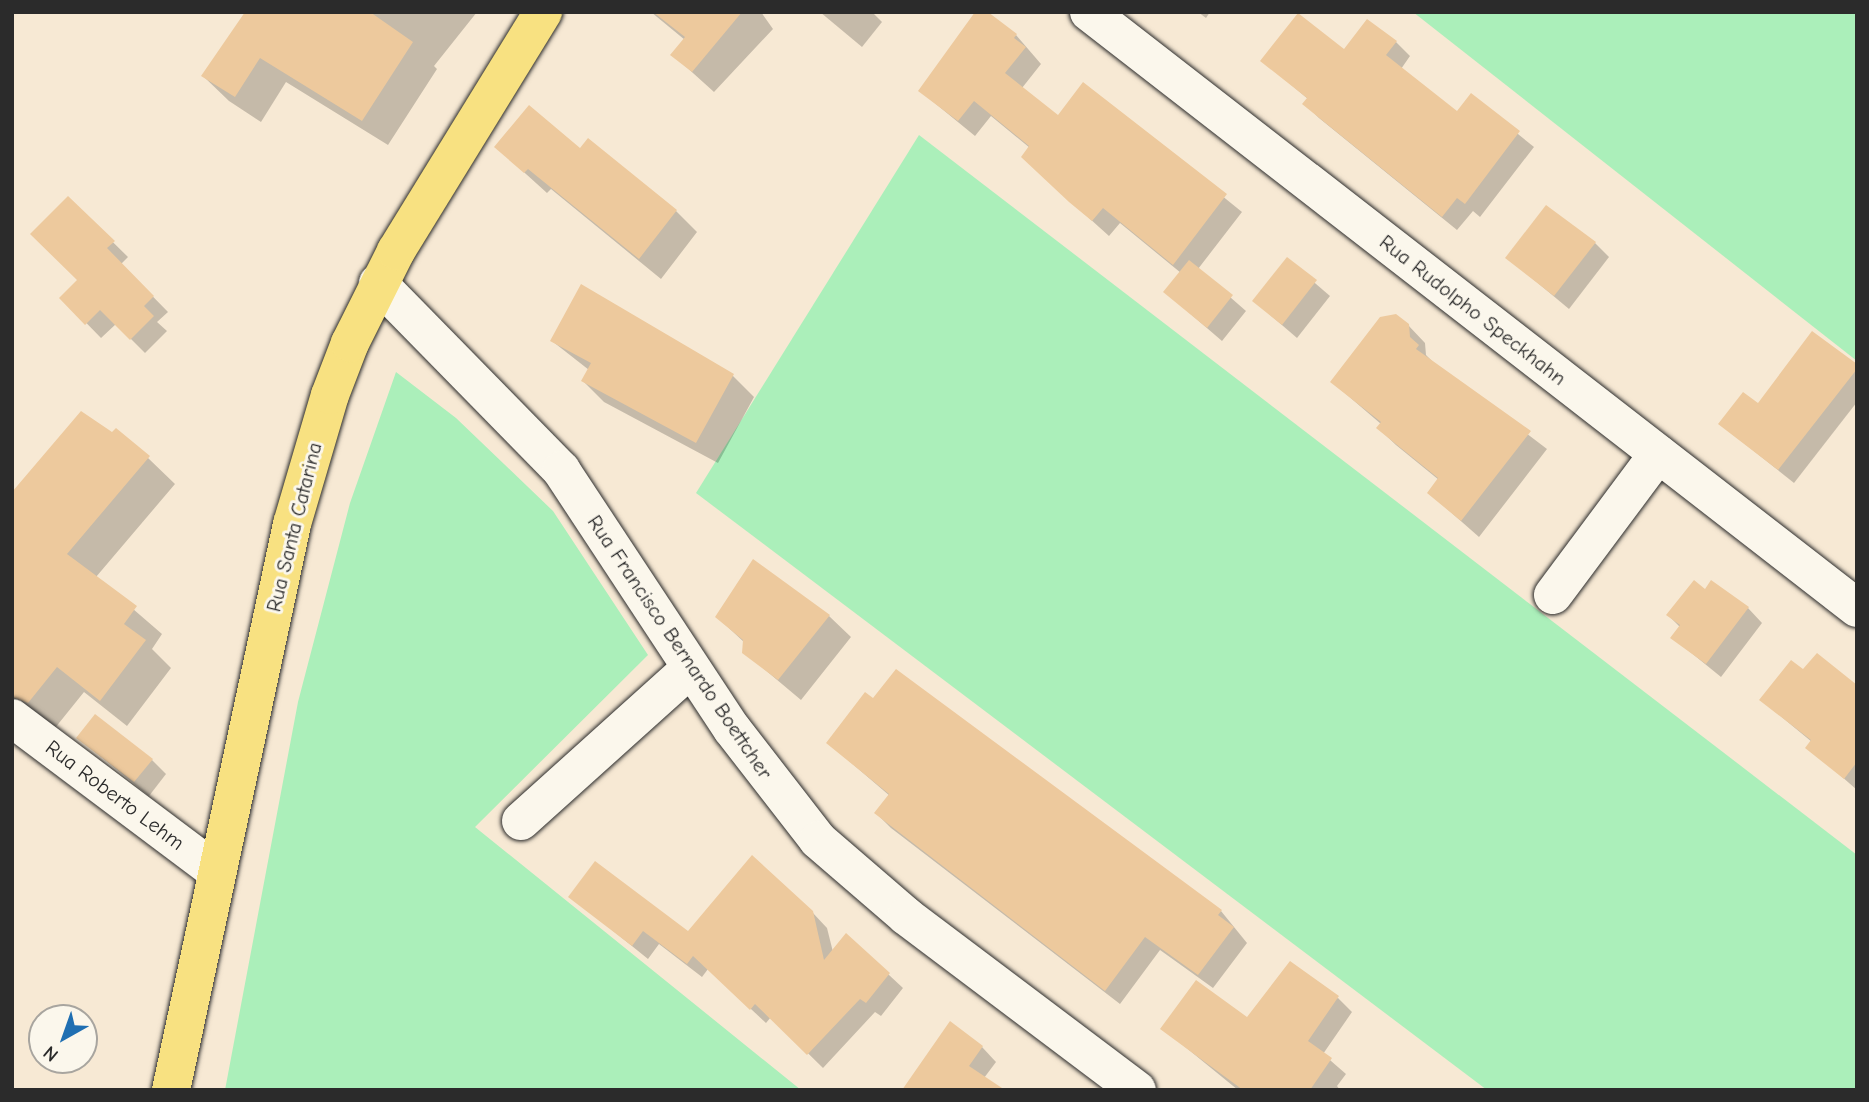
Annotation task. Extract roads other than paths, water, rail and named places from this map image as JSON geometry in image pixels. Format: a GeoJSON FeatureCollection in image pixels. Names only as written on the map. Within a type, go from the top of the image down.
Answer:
{"type":"FeatureCollection","features":[{"type":"Feature","properties":{"kind":"main road","name":"Rua Santa Catarina"},"geometry":{"type":"LineString","coordinates":[[171,1090],[310,458],[350,343],[378,283],[543,12]]}},
{"type":"Feature","properties":{"kind":"street","name":"Rua Rudolpho Speckhahn"},"geometry":{"type":"LineString","coordinates":[[1089,12],[1857,608]]}},
{"type":"Feature","properties":{"kind":"street","name":"Rua Francisco Bernardo Boettcher"},"geometry":{"type":"LineString","coordinates":[[378,283],[561,470],[690,669],[780,796],[818,840],[905,916],[1137,1090]]}},
{"type":"Feature","properties":{"kind":"street"},"geometry":{"type":"LineString","coordinates":[[1553,595],[1658,454]]}},
{"type":"Feature","properties":{"kind":"street"},"geometry":{"type":"LineString","coordinates":[[521,821],[690,669]]}},
{"type":"Feature","properties":{"kind":"street","name":"Rua Roberto Lehm"},"geometry":{"type":"LineString","coordinates":[[12,718],[217,872]]}}]}
